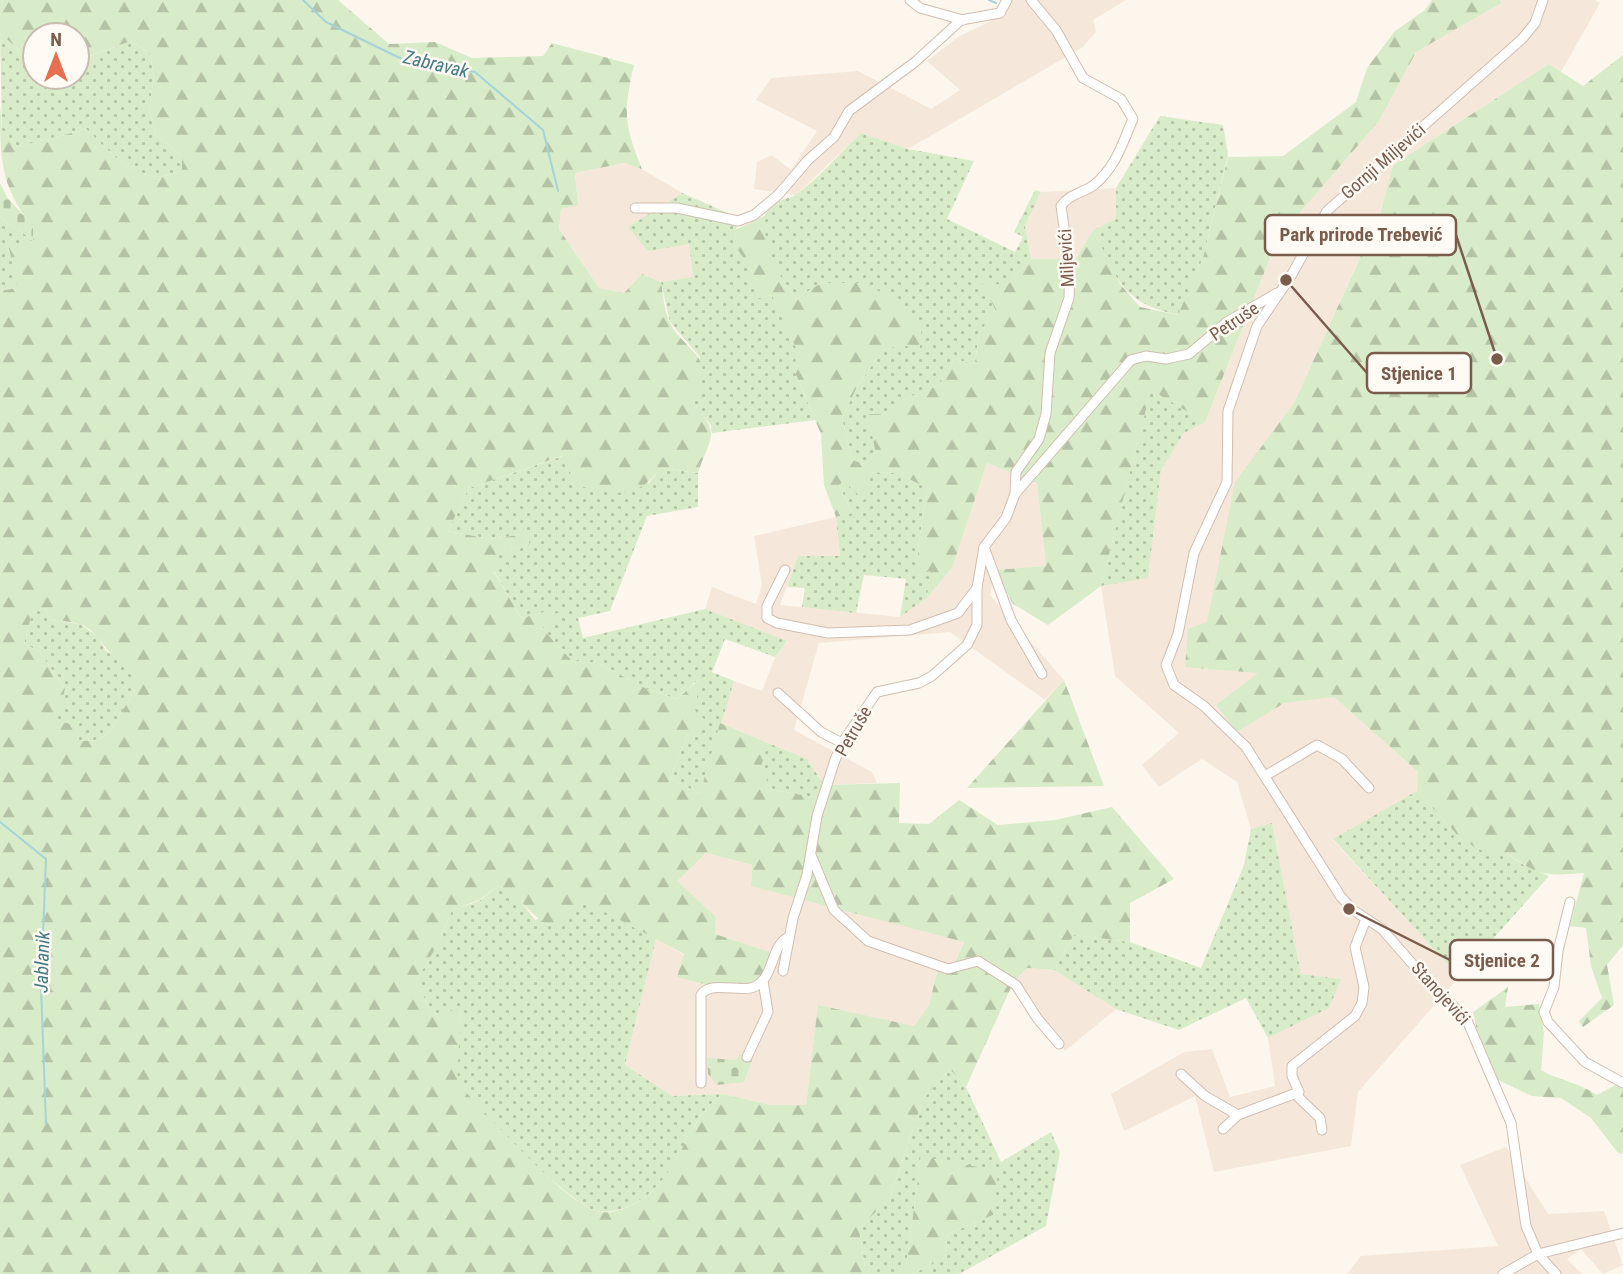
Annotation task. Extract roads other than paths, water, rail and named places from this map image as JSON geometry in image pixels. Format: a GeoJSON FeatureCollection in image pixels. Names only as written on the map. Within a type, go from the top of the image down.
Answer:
{"type":"FeatureCollection","features":[{"type":"Feature","properties":{"kind":"street"},"geometry":{"type":"LineString","coordinates":[[910,0],[920,8],[963,20],[1000,13],[1007,0]]}},
{"type":"Feature","properties":{"kind":"street","name":"Miljevići"},"geometry":{"type":"LineString","coordinates":[[1014,494],[1016,472],[1039,439],[1046,414],[1051,353],[1069,298],[1069,259],[1061,206],[1066,199],[1093,186],[1113,165],[1133,119],[1121,99],[1083,78],[1056,30],[1031,0]]}},
{"type":"Feature","properties":{"kind":"street","name":"Gornji Miljevići"},"geometry":{"type":"LineString","coordinates":[[1166,665],[1178,634],[1194,553],[1227,482],[1228,411],[1256,326],[1281,291],[1327,211],[1522,39],[1535,23],[1543,0]]}},
{"type":"Feature","properties":{"kind":"street"},"geometry":{"type":"LineString","coordinates":[[635,208],[677,208],[738,221],[764,209],[834,137],[849,111],[915,62],[963,20]]}},
{"type":"Feature","properties":{"kind":"street","name":"Petruše"},"geometry":{"type":"LineString","coordinates":[[1030,477],[1131,360],[1146,356],[1166,359],[1189,354],[1227,322],[1281,291]]}},
{"type":"Feature","properties":{"kind":"street"},"geometry":{"type":"LineString","coordinates":[[1014,494],[1030,477],[1016,472]]}},
{"type":"Feature","properties":{"kind":"street","name":"Petruše"},"geometry":{"type":"LineString","coordinates":[[783,971],[817,816],[842,743],[877,692],[919,683],[932,676],[967,645],[979,618],[977,588],[984,547],[1006,518],[1014,494]]}},
{"type":"Feature","properties":{"kind":"street"},"geometry":{"type":"LineString","coordinates":[[984,547],[1011,620],[1042,674]]}},
{"type":"Feature","properties":{"kind":"street"},"geometry":{"type":"LineString","coordinates":[[785,570],[767,606],[767,618],[777,623],[828,633],[910,630],[958,613],[977,588]]}},
{"type":"Feature","properties":{"kind":"street","name":"Stanojevići"},"geometry":{"type":"LineString","coordinates":[[1166,665],[1174,685],[1204,706],[1246,747],[1341,897],[1353,911],[1396,944],[1430,984],[1458,1009],[1471,1027],[1511,1123],[1525,1226],[1538,1254],[1556,1274]]}},
{"type":"Feature","properties":{"kind":"street"},"geometry":{"type":"LineString","coordinates":[[778,694],[821,733],[842,743]]}},
{"type":"Feature","properties":{"kind":"street"},"geometry":{"type":"LineString","coordinates":[[1265,776],[1317,745],[1342,759],[1369,788]]}},
{"type":"Feature","properties":{"kind":"street"},"geometry":{"type":"LineString","coordinates":[[811,853],[834,911],[868,941],[948,969],[978,961],[1016,985],[1037,1018],[1059,1044]]}},
{"type":"Feature","properties":{"kind":"street"},"geometry":{"type":"LineString","coordinates":[[1570,902],[1558,951],[1554,987],[1544,1012],[1552,1028],[1585,1062],[1623,1083]]}},
{"type":"Feature","properties":{"kind":"street"},"geometry":{"type":"LineString","coordinates":[[1223,1129],[1238,1115],[1296,1095],[1299,1088],[1292,1076],[1292,1066],[1355,1016],[1362,1003],[1364,987],[1355,947],[1366,919]]}},
{"type":"Feature","properties":{"kind":"street"},"geometry":{"type":"LineString","coordinates":[[701,1083],[701,995],[709,988],[753,988],[763,981],[779,947],[789,937]]}},
{"type":"Feature","properties":{"kind":"street"},"geometry":{"type":"LineString","coordinates":[[747,1057],[768,1012],[763,981]]}},
{"type":"Feature","properties":{"kind":"street"},"geometry":{"type":"LineString","coordinates":[[1181,1073],[1205,1096],[1238,1115]]}},
{"type":"Feature","properties":{"kind":"street"},"geometry":{"type":"LineString","coordinates":[[1296,1095],[1320,1118],[1322,1130]]}},
{"type":"Feature","properties":{"kind":"street"},"geometry":{"type":"LineString","coordinates":[[1503,1274],[1538,1254],[1623,1233]]}},
{"type":"Feature","properties":{"kind":"waterway","name":"Zabravak"},"geometry":{"type":"LineString","coordinates":[[303,0],[326,22],[406,61],[475,72],[543,130],[558,191]]}},
{"type":"Feature","properties":{"kind":"waterway"},"geometry":{"type":"LineString","coordinates":[[989,0],[996,3]]}},
{"type":"Feature","properties":{"kind":"waterway","name":"Jablanik"},"geometry":{"type":"LineString","coordinates":[[0,822],[46,859],[41,985],[46,1124]]}},
{"type":"Feature","properties":{"kind":"place","name":"Stjenice 1"},"geometry":{"type":"Point","coordinates":[1286,280]}},
{"type":"Feature","properties":{"kind":"place","name":"Park prirode Trebević"},"geometry":{"type":"Point","coordinates":[1497,359]}},
{"type":"Feature","properties":{"kind":"place","name":"Stjenice 2"},"geometry":{"type":"Point","coordinates":[1349,909]}}]}
